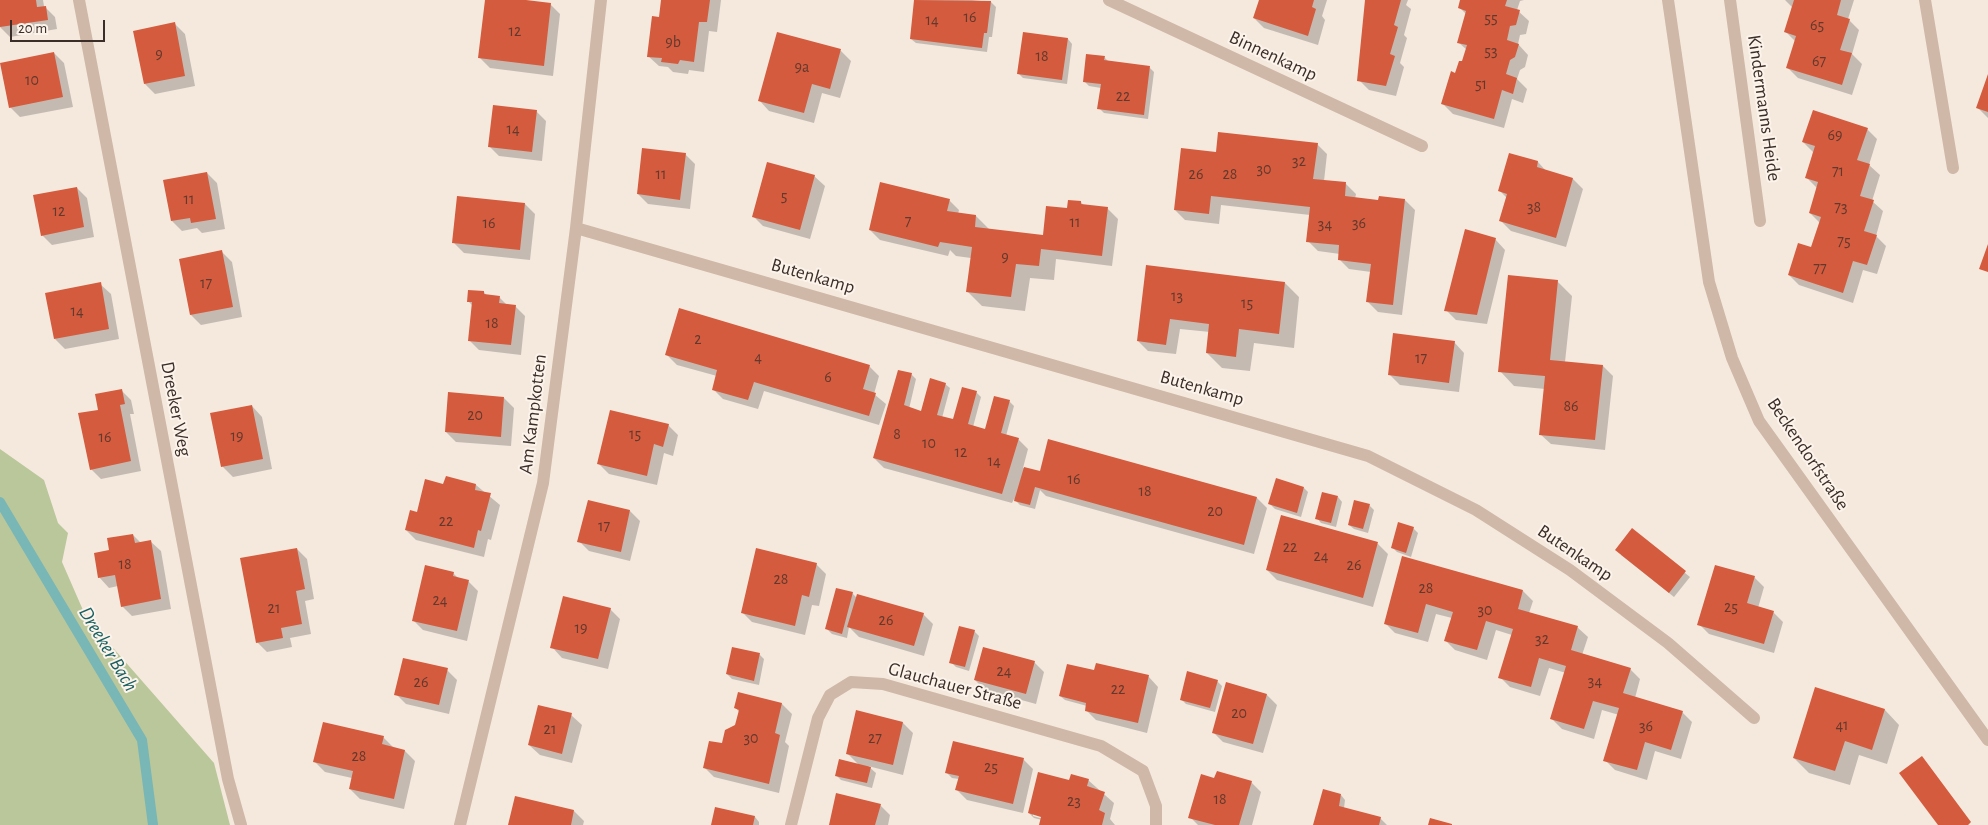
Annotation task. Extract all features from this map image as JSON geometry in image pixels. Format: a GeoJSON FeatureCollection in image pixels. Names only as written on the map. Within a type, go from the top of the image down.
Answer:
{"type":"FeatureCollection","features":[{"type":"Feature","properties":{"kind":"street","name":"Dreeker Weg"},"geometry":{"type":"LineString","coordinates":[[79,0],[228,779],[241,825]]}},
{"type":"Feature","properties":{"kind":"street","name":"Am Kampkotten"},"geometry":{"type":"LineString","coordinates":[[460,825],[543,484],[576,228],[601,0]]}},
{"type":"Feature","properties":{"kind":"street","name":"Binnenkamp"},"geometry":{"type":"LineString","coordinates":[[1108,0],[1422,146]]}},
{"type":"Feature","properties":{"kind":"street","name":"Beckendorfstraße"},"geometry":{"type":"LineString","coordinates":[[1668,0],[1709,282],[1736,367],[1759,421],[1988,740]]}},
{"type":"Feature","properties":{"kind":"street","name":"Kindermanns Heide"},"geometry":{"type":"LineString","coordinates":[[1730,0],[1760,221]]}},
{"type":"Feature","properties":{"kind":"street"},"geometry":{"type":"LineString","coordinates":[[1925,0],[1953,168]]}},
{"type":"Feature","properties":{"kind":"street","name":"Butenkamp"},"geometry":{"type":"LineString","coordinates":[[576,228],[1368,456],[1476,510],[1570,570],[1668,643],[1754,718]]}},
{"type":"Feature","properties":{"kind":"street","name":"Glauchauer Straße"},"geometry":{"type":"LineString","coordinates":[[791,825],[818,718],[830,695],[851,682],[883,684],[1102,746],[1143,771],[1156,806],[1156,825]]}},
{"type":"Feature","properties":{"kind":"green space"},"geometry":{"type":"Polygon","coordinates":[[[0,449],[44,480],[58,523],[68,533],[62,562],[86,617],[214,763],[230,825],[0,825],[0,449]]]}},
{"type":"Feature","properties":{"kind":"building"},"geometry":{"type":"Polygon","coordinates":[[[0,0],[36,0],[37,7],[46,6],[48,20],[0,27],[0,0]]]}},
{"type":"Feature","properties":{"kind":"building"},"geometry":{"type":"Polygon","coordinates":[[[485,0],[526,0],[551,3],[544,66],[478,58],[485,0]]]}},
{"type":"Feature","properties":{"kind":"building"},"geometry":{"type":"Polygon","coordinates":[[[661,0],[710,0],[707,22],[699,22],[694,62],[680,60],[678,64],[661,62],[662,58],[647,57],[652,16],[659,17],[661,0]]]}},
{"type":"Feature","properties":{"kind":"building"},"geometry":{"type":"Polygon","coordinates":[[[914,0],[991,1],[987,33],[984,33],[982,48],[910,39],[914,0]]]}},
{"type":"Feature","properties":{"kind":"building"},"geometry":{"type":"Polygon","coordinates":[[[1259,0],[1314,0],[1312,7],[1316,9],[1308,36],[1253,18],[1259,0]]]}},
{"type":"Feature","properties":{"kind":"building"},"geometry":{"type":"Polygon","coordinates":[[[1365,0],[1401,0],[1394,25],[1398,27],[1390,54],[1395,56],[1386,86],[1357,81],[1365,0]]]}},
{"type":"Feature","properties":{"kind":"building"},"geometry":{"type":"Polygon","coordinates":[[[1460,0],[1507,0],[1505,6],[1520,10],[1516,25],[1510,26],[1507,40],[1519,44],[1515,57],[1510,60],[1506,74],[1517,78],[1513,94],[1502,90],[1494,119],[1441,104],[1451,71],[1455,73],[1459,61],[1462,61],[1467,45],[1457,43],[1466,11],[1458,8],[1460,0]]]}},
{"type":"Feature","properties":{"kind":"building"},"geometry":{"type":"Polygon","coordinates":[[[1794,0],[1841,0],[1837,15],[1850,19],[1840,50],[1852,53],[1842,85],[1786,68],[1796,36],[1784,32],[1794,0]]]}},
{"type":"Feature","properties":{"kind":"building"},"geometry":{"type":"Polygon","coordinates":[[[175,22],[185,76],[144,84],[133,31],[175,22]]]}},
{"type":"Feature","properties":{"kind":"building"},"geometry":{"type":"Polygon","coordinates":[[[777,32],[841,49],[830,89],[812,84],[804,113],[758,101],[777,32]]]}},
{"type":"Feature","properties":{"kind":"building"},"geometry":{"type":"Polygon","coordinates":[[[1023,32],[1068,38],[1062,80],[1017,74],[1023,32]]]}},
{"type":"Feature","properties":{"kind":"building"},"geometry":{"type":"Polygon","coordinates":[[[54,52],[63,97],[9,108],[0,63],[54,52]]]}},
{"type":"Feature","properties":{"kind":"building"},"geometry":{"type":"Polygon","coordinates":[[[1086,54],[1105,56],[1104,60],[1150,66],[1144,115],[1097,109],[1101,84],[1083,82],[1086,54]]]}},
{"type":"Feature","properties":{"kind":"building"},"geometry":{"type":"Polygon","coordinates":[[[1988,74],[1988,112],[1976,108],[1988,74]]]}},
{"type":"Feature","properties":{"kind":"building"},"geometry":{"type":"Polygon","coordinates":[[[493,105],[537,110],[532,152],[488,147],[493,105]]]}},
{"type":"Feature","properties":{"kind":"building"},"geometry":{"type":"Polygon","coordinates":[[[1813,110],[1868,128],[1857,160],[1870,164],[1860,196],[1874,200],[1864,231],[1877,235],[1867,265],[1853,261],[1843,293],[1788,275],[1798,243],[1811,247],[1821,217],[1809,213],[1818,182],[1805,178],[1815,146],[1802,142],[1813,110]]]}},
{"type":"Feature","properties":{"kind":"building"},"geometry":{"type":"Polygon","coordinates":[[[1218,132],[1318,143],[1313,179],[1346,182],[1345,196],[1378,200],[1379,196],[1405,199],[1393,305],[1366,302],[1371,264],[1338,260],[1339,245],[1306,242],[1310,207],[1211,196],[1209,214],[1174,210],[1181,148],[1216,152],[1218,132]]]}},
{"type":"Feature","properties":{"kind":"building"},"geometry":{"type":"Polygon","coordinates":[[[642,148],[686,153],[680,200],[637,194],[642,148]]]}},
{"type":"Feature","properties":{"kind":"building"},"geometry":{"type":"Polygon","coordinates":[[[1509,153],[1538,161],[1537,167],[1573,178],[1556,238],[1499,221],[1507,194],[1498,191],[1509,153]]]}},
{"type":"Feature","properties":{"kind":"building"},"geometry":{"type":"Polygon","coordinates":[[[767,162],[815,175],[800,230],[752,217],[767,162]]]}},
{"type":"Feature","properties":{"kind":"building"},"geometry":{"type":"Polygon","coordinates":[[[207,172],[216,219],[191,223],[190,218],[171,221],[163,180],[207,172]]]}},
{"type":"Feature","properties":{"kind":"building"},"geometry":{"type":"Polygon","coordinates":[[[880,182],[950,199],[947,211],[976,215],[975,227],[1043,235],[1046,206],[1067,208],[1068,200],[1081,201],[1081,204],[1108,207],[1102,256],[1041,249],[1039,266],[1016,264],[1011,297],[966,292],[972,247],[940,242],[938,247],[869,230],[880,182]]]}},
{"type":"Feature","properties":{"kind":"building"},"geometry":{"type":"Polygon","coordinates":[[[77,187],[84,227],[41,236],[33,195],[77,187]]]}},
{"type":"Feature","properties":{"kind":"building"},"geometry":{"type":"Polygon","coordinates":[[[457,196],[525,203],[520,250],[452,243],[457,196]]]}},
{"type":"Feature","properties":{"kind":"building"},"geometry":{"type":"Polygon","coordinates":[[[1465,229],[1496,238],[1477,315],[1444,311],[1465,229]]]}},
{"type":"Feature","properties":{"kind":"building"},"geometry":{"type":"Polygon","coordinates":[[[1988,244],[1988,272],[1979,269],[1988,244]]]}},
{"type":"Feature","properties":{"kind":"building"},"geometry":{"type":"Polygon","coordinates":[[[222,250],[233,307],[190,315],[179,259],[222,250]]]}},
{"type":"Feature","properties":{"kind":"building"},"geometry":{"type":"Polygon","coordinates":[[[1146,265],[1285,282],[1279,334],[1239,329],[1236,357],[1206,353],[1209,324],[1170,319],[1166,345],[1137,341],[1146,265]]]}},
{"type":"Feature","properties":{"kind":"building"},"geometry":{"type":"Polygon","coordinates":[[[1508,275],[1558,280],[1550,360],[1603,365],[1595,440],[1539,435],[1545,376],[1498,372],[1508,275]]]}},
{"type":"Feature","properties":{"kind":"building"},"geometry":{"type":"Polygon","coordinates":[[[101,282],[109,329],[54,339],[45,293],[101,282]]]}},
{"type":"Feature","properties":{"kind":"building"},"geometry":{"type":"Polygon","coordinates":[[[468,290],[484,291],[484,294],[500,296],[499,303],[516,305],[511,345],[468,341],[472,302],[467,302],[468,290]]]}},
{"type":"Feature","properties":{"kind":"building"},"geometry":{"type":"Polygon","coordinates":[[[679,308],[870,365],[863,389],[876,393],[869,416],[754,382],[748,400],[712,390],[717,370],[665,355],[679,308]]]}},
{"type":"Feature","properties":{"kind":"building"},"geometry":{"type":"Polygon","coordinates":[[[1393,333],[1455,341],[1449,383],[1388,375],[1393,333]]]}},
{"type":"Feature","properties":{"kind":"building"},"geometry":{"type":"Polygon","coordinates":[[[898,370],[912,373],[904,405],[921,411],[930,378],[946,383],[937,415],[953,419],[962,387],[977,391],[968,424],[985,429],[994,396],[1010,400],[1001,433],[1019,438],[1002,494],[873,458],[898,370]]]}},
{"type":"Feature","properties":{"kind":"building"},"geometry":{"type":"Polygon","coordinates":[[[122,389],[125,404],[120,405],[131,461],[90,470],[78,413],[98,410],[95,394],[122,389]]]}},
{"type":"Feature","properties":{"kind":"building"},"geometry":{"type":"Polygon","coordinates":[[[448,392],[504,397],[501,437],[445,432],[448,392]]]}},
{"type":"Feature","properties":{"kind":"building"},"geometry":{"type":"Polygon","coordinates":[[[252,405],[263,459],[221,467],[210,413],[252,405]]]}},
{"type":"Feature","properties":{"kind":"building"},"geometry":{"type":"Polygon","coordinates":[[[610,410],[669,424],[663,447],[654,444],[647,476],[597,464],[610,410]]]}},
{"type":"Feature","properties":{"kind":"building"},"geometry":{"type":"Polygon","coordinates":[[[1048,439],[1257,497],[1244,545],[1035,487],[1030,505],[1014,501],[1024,467],[1040,471],[1048,439]]]}},
{"type":"Feature","properties":{"kind":"building"},"geometry":{"type":"Polygon","coordinates":[[[446,476],[476,484],[475,490],[491,493],[481,531],[478,530],[474,548],[405,530],[410,510],[417,512],[425,479],[443,484],[446,476]]]}},
{"type":"Feature","properties":{"kind":"building"},"geometry":{"type":"Polygon","coordinates":[[[1276,478],[1304,487],[1297,513],[1268,504],[1276,478]]]}},
{"type":"Feature","properties":{"kind":"building"},"geometry":{"type":"Polygon","coordinates":[[[1322,492],[1338,496],[1331,523],[1315,519],[1322,492]]]}},
{"type":"Feature","properties":{"kind":"building"},"geometry":{"type":"Polygon","coordinates":[[[588,500],[630,510],[621,552],[577,542],[588,500]]]}},
{"type":"Feature","properties":{"kind":"building"},"geometry":{"type":"Polygon","coordinates":[[[1354,500],[1370,504],[1363,529],[1348,525],[1354,500]]]}},
{"type":"Feature","properties":{"kind":"building"},"geometry":{"type":"Polygon","coordinates":[[[1281,515],[1378,542],[1363,598],[1266,570],[1281,515]]]}},
{"type":"Feature","properties":{"kind":"building"},"geometry":{"type":"Polygon","coordinates":[[[1398,522],[1414,527],[1406,553],[1391,548],[1398,522]]]}},
{"type":"Feature","properties":{"kind":"building"},"geometry":{"type":"Polygon","coordinates":[[[1632,528],[1686,571],[1669,593],[1615,550],[1632,528]]]}},
{"type":"Feature","properties":{"kind":"building"},"geometry":{"type":"Polygon","coordinates":[[[133,534],[135,543],[151,540],[161,599],[121,607],[115,575],[98,578],[94,553],[109,550],[107,538],[133,534]]]}},
{"type":"Feature","properties":{"kind":"building"},"geometry":{"type":"Polygon","coordinates":[[[297,548],[305,589],[296,591],[302,624],[281,628],[283,638],[256,643],[240,558],[297,548]]]}},
{"type":"Feature","properties":{"kind":"building"},"geometry":{"type":"Polygon","coordinates":[[[756,548],[817,563],[809,597],[802,595],[795,626],[741,613],[756,548]]]}},
{"type":"Feature","properties":{"kind":"building"},"geometry":{"type":"Polygon","coordinates":[[[1402,556],[1523,590],[1518,609],[1578,626],[1571,650],[1631,668],[1623,693],[1683,711],[1671,750],[1645,742],[1637,770],[1603,761],[1619,708],[1593,701],[1584,729],[1550,719],[1566,666],[1539,658],[1531,687],[1498,678],[1513,629],[1486,621],[1477,650],[1444,641],[1453,612],[1426,604],[1418,633],[1384,624],[1402,556]]]}},
{"type":"Feature","properties":{"kind":"building"},"geometry":{"type":"Polygon","coordinates":[[[425,565],[454,572],[453,576],[469,580],[457,631],[412,621],[425,565]]]}},
{"type":"Feature","properties":{"kind":"building"},"geometry":{"type":"Polygon","coordinates":[[[1715,565],[1755,576],[1747,603],[1774,611],[1764,644],[1697,625],[1715,565]]]}},
{"type":"Feature","properties":{"kind":"building"},"geometry":{"type":"Polygon","coordinates":[[[836,588],[853,592],[842,634],[825,629],[836,588]]]}},
{"type":"Feature","properties":{"kind":"building"},"geometry":{"type":"Polygon","coordinates":[[[857,594],[924,613],[914,646],[847,627],[857,594]]]}},
{"type":"Feature","properties":{"kind":"building"},"geometry":{"type":"Polygon","coordinates":[[[563,596],[611,608],[598,659],[550,648],[563,596]]]}},
{"type":"Feature","properties":{"kind":"building"},"geometry":{"type":"Polygon","coordinates":[[[959,626],[975,630],[965,667],[949,663],[959,626]]]}},
{"type":"Feature","properties":{"kind":"building"},"geometry":{"type":"Polygon","coordinates":[[[732,647],[760,653],[754,681],[726,674],[732,647]]]}},
{"type":"Feature","properties":{"kind":"building"},"geometry":{"type":"Polygon","coordinates":[[[983,647],[1035,661],[1026,694],[974,680],[983,647]]]}},
{"type":"Feature","properties":{"kind":"building"},"geometry":{"type":"Polygon","coordinates":[[[403,658],[448,668],[439,705],[394,695],[403,658]]]}},
{"type":"Feature","properties":{"kind":"building"},"geometry":{"type":"Polygon","coordinates":[[[1096,663],[1149,675],[1138,723],[1085,711],[1086,703],[1059,696],[1067,664],[1094,670],[1096,663]]]}},
{"type":"Feature","properties":{"kind":"building"},"geometry":{"type":"Polygon","coordinates":[[[1187,671],[1218,680],[1210,708],[1180,700],[1187,671]]]}},
{"type":"Feature","properties":{"kind":"building"},"geometry":{"type":"Polygon","coordinates":[[[1226,682],[1267,694],[1253,744],[1212,733],[1226,682]]]}},
{"type":"Feature","properties":{"kind":"building"},"geometry":{"type":"Polygon","coordinates":[[[1815,687],[1885,709],[1872,750],[1845,741],[1835,771],[1793,758],[1815,687]]]}},
{"type":"Feature","properties":{"kind":"building"},"geometry":{"type":"Polygon","coordinates":[[[738,692],[782,703],[775,733],[780,735],[769,784],[703,768],[709,741],[722,743],[725,730],[735,725],[739,710],[734,708],[738,692]]]}},
{"type":"Feature","properties":{"kind":"building"},"geometry":{"type":"Polygon","coordinates":[[[538,705],[572,713],[562,754],[528,745],[538,705]]]}},
{"type":"Feature","properties":{"kind":"building"},"geometry":{"type":"Polygon","coordinates":[[[856,710],[903,722],[893,765],[846,754],[856,710]]]}},
{"type":"Feature","properties":{"kind":"building"},"geometry":{"type":"Polygon","coordinates":[[[323,722],[384,736],[382,744],[405,750],[394,799],[349,789],[353,771],[313,762],[323,722]]]}},
{"type":"Feature","properties":{"kind":"building"},"geometry":{"type":"Polygon","coordinates":[[[953,741],[1024,758],[1013,804],[955,790],[959,776],[945,773],[953,741]]]}},
{"type":"Feature","properties":{"kind":"building"},"geometry":{"type":"Polygon","coordinates":[[[1922,756],[1971,822],[1968,825],[1938,825],[1899,773],[1922,756]]]}},
{"type":"Feature","properties":{"kind":"building"},"geometry":{"type":"Polygon","coordinates":[[[839,759],[871,767],[867,783],[835,776],[839,759]]]}},
{"type":"Feature","properties":{"kind":"building"},"geometry":{"type":"Polygon","coordinates":[[[1217,771],[1252,781],[1239,825],[1215,825],[1188,818],[1201,774],[1214,778],[1217,771]]]}},
{"type":"Feature","properties":{"kind":"building"},"geometry":{"type":"Polygon","coordinates":[[[1038,772],[1069,780],[1071,774],[1089,779],[1087,786],[1105,792],[1099,810],[1105,813],[1102,825],[1039,825],[1041,817],[1028,813],[1038,772]]]}},
{"type":"Feature","properties":{"kind":"building"},"geometry":{"type":"Polygon","coordinates":[[[1323,789],[1341,794],[1339,806],[1381,817],[1379,825],[1313,825],[1323,789]]]}},
{"type":"Feature","properties":{"kind":"building"},"geometry":{"type":"Polygon","coordinates":[[[836,793],[881,804],[875,825],[829,825],[836,793]]]}},
{"type":"Feature","properties":{"kind":"building"},"geometry":{"type":"Polygon","coordinates":[[[515,796],[574,810],[571,825],[508,825],[515,796]]]}},
{"type":"Feature","properties":{"kind":"building"},"geometry":{"type":"Polygon","coordinates":[[[715,807],[755,816],[753,825],[711,825],[715,807]]]}},
{"type":"Feature","properties":{"kind":"building"},"geometry":{"type":"Polygon","coordinates":[[[1430,818],[1452,824],[1452,825],[1428,825],[1430,818]]]}},
{"type":"Feature","properties":{"kind":"waterway","name":"Dreeker Bach"},"geometry":{"type":"LineString","coordinates":[[0,502],[142,740],[153,825]]}}]}
